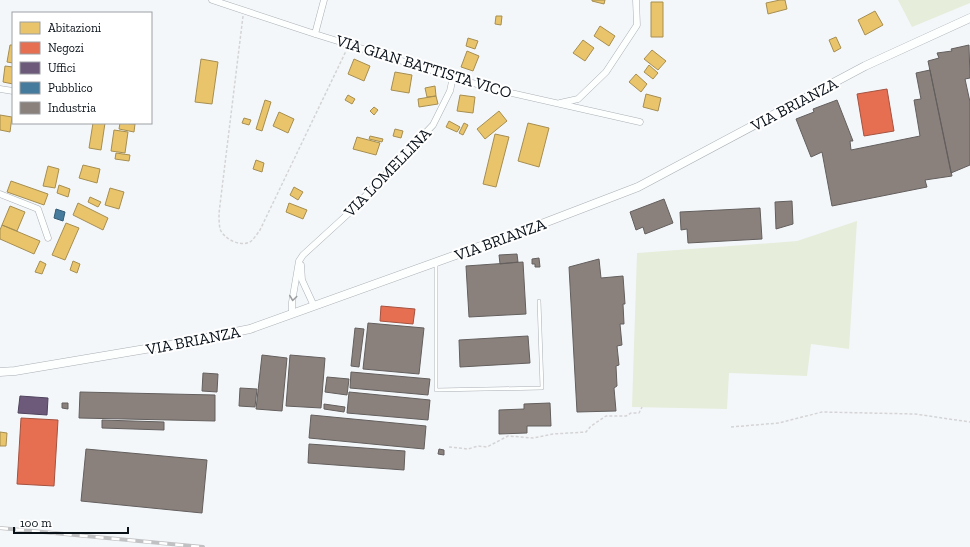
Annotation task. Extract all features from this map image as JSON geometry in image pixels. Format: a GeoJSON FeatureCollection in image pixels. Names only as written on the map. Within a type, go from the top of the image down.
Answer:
{"type":"FeatureCollection","features":[{"type":"Feature","properties":{"kind":"street","name":"VIA GIAN BATTISTA VICO"},"geometry":{"type":"LineString","coordinates":[[212,0],[315,34],[489,88],[640,122]]}},
{"type":"Feature","properties":{"kind":"street"},"geometry":{"type":"LineString","coordinates":[[315,34],[324,0]]}},
{"type":"Feature","properties":{"kind":"street"},"geometry":{"type":"LineString","coordinates":[[559,104],[578,99],[606,72],[638,25],[636,0]]}},
{"type":"Feature","properties":{"kind":"street","name":"VIA BRIANZA"},"geometry":{"type":"LineString","coordinates":[[0,372],[15,371],[175,344],[250,329],[531,228],[638,187],[865,66],[970,18]]}},
{"type":"Feature","properties":{"kind":"street","name":"VIA LOMELLINA"},"geometry":{"type":"LineString","coordinates":[[292,314],[292,302],[299,261],[303,255],[349,213],[433,125],[450,91],[453,77]]}},
{"type":"Feature","properties":{"kind":"street"},"geometry":{"type":"LineString","coordinates":[[0,89],[12,91]]}},
{"type":"Feature","properties":{"kind":"street"},"geometry":{"type":"LineString","coordinates":[[0,194],[38,209],[48,238]]}},
{"type":"Feature","properties":{"kind":"street"},"geometry":{"type":"LineString","coordinates":[[303,255],[301,266],[302,280],[314,306]]}},
{"type":"Feature","properties":{"kind":"lane"},"geometry":{"type":"LineString","coordinates":[[436,262],[436,390],[542,388],[540,301]]}},
{"type":"Feature","properties":{"kind":"path"},"geometry":{"type":"LineString","coordinates":[[244,10],[219,213],[221,231],[225,236],[237,243],[242,244],[250,242],[260,230],[349,44]]}},
{"type":"Feature","properties":{"kind":"path"},"geometry":{"type":"LineString","coordinates":[[449,447],[468,449],[478,446],[487,447],[508,436],[533,438],[554,434],[586,432],[591,426],[606,416],[626,416],[631,413],[639,413],[642,407]]}},
{"type":"Feature","properties":{"kind":"path"},"geometry":{"type":"LineString","coordinates":[[731,427],[779,423],[822,412],[915,414],[970,422]]}},
{"type":"Feature","properties":{"kind":"green space"},"geometry":{"type":"Polygon","coordinates":[[[898,0],[970,0],[970,3],[912,27],[898,0]]]}},
{"type":"Feature","properties":{"kind":"green space"},"geometry":{"type":"Polygon","coordinates":[[[857,221],[849,349],[811,344],[807,376],[729,373],[727,409],[632,407],[637,253],[797,241],[857,221]]]}},
{"type":"Feature","properties":{"kind":"building: Abitazioni"},"geometry":{"type":"Polygon","coordinates":[[[592,0],[605,0],[604,4],[592,0]]]}},
{"type":"Feature","properties":{"kind":"building: Abitazioni"},"geometry":{"type":"Polygon","coordinates":[[[785,0],[787,9],[768,14],[766,3],[785,0]]]}},
{"type":"Feature","properties":{"kind":"building: Abitazioni"},"geometry":{"type":"Polygon","coordinates":[[[651,2],[663,2],[663,37],[651,37],[651,2]]]}},
{"type":"Feature","properties":{"kind":"building: Abitazioni"},"geometry":{"type":"Polygon","coordinates":[[[875,11],[883,25],[865,35],[858,20],[875,11]]]}},
{"type":"Feature","properties":{"kind":"building: Abitazioni"},"geometry":{"type":"Polygon","coordinates":[[[496,16],[502,16],[501,25],[495,24],[496,16]]]}},
{"type":"Feature","properties":{"kind":"building: Abitazioni"},"geometry":{"type":"Polygon","coordinates":[[[600,26],[615,36],[609,46],[594,36],[600,26]]]}},
{"type":"Feature","properties":{"kind":"building: Abitazioni"},"geometry":{"type":"Polygon","coordinates":[[[836,37],[841,48],[834,52],[829,40],[836,37]]]}},
{"type":"Feature","properties":{"kind":"building: Abitazioni"},"geometry":{"type":"Polygon","coordinates":[[[468,38],[478,41],[475,49],[466,46],[468,38]]]}},
{"type":"Feature","properties":{"kind":"building: Abitazioni"},"geometry":{"type":"Polygon","coordinates":[[[583,40],[594,48],[585,61],[573,53],[583,40]]]}},
{"type":"Feature","properties":{"kind":"building: Abitazioni"},"geometry":{"type":"Polygon","coordinates":[[[10,45],[12,45],[12,63],[7,62],[10,45]]]}},
{"type":"Feature","properties":{"kind":"building: Abitazioni"},"geometry":{"type":"Polygon","coordinates":[[[652,50],[666,61],[658,70],[644,59],[652,50]]]}},
{"type":"Feature","properties":{"kind":"building: Abitazioni"},"geometry":{"type":"Polygon","coordinates":[[[467,51],[479,56],[473,71],[461,67],[467,51]]]}},
{"type":"Feature","properties":{"kind":"building: Abitazioni"},"geometry":{"type":"Polygon","coordinates":[[[201,59],[218,62],[212,104],[195,102],[201,59]]]}},
{"type":"Feature","properties":{"kind":"building: Abitazioni"},"geometry":{"type":"Polygon","coordinates":[[[354,59],[370,66],[364,81],[348,74],[354,59]]]}},
{"type":"Feature","properties":{"kind":"building: Abitazioni"},"geometry":{"type":"Polygon","coordinates":[[[649,65],[658,73],[653,79],[644,72],[649,65]]]}},
{"type":"Feature","properties":{"kind":"building: Abitazioni"},"geometry":{"type":"Polygon","coordinates":[[[5,66],[12,67],[12,84],[3,82],[5,66]]]}},
{"type":"Feature","properties":{"kind":"building: Abitazioni"},"geometry":{"type":"Polygon","coordinates":[[[395,72],[412,75],[409,93],[391,90],[395,72]]]}},
{"type":"Feature","properties":{"kind":"building: Abitazioni"},"geometry":{"type":"Polygon","coordinates":[[[636,74],[647,84],[641,92],[629,82],[636,74]]]}},
{"type":"Feature","properties":{"kind":"building: Abitazioni"},"geometry":{"type":"Polygon","coordinates":[[[435,86],[436,96],[427,97],[425,88],[435,86]]]}},
{"type":"Feature","properties":{"kind":"building: Abitazioni"},"geometry":{"type":"Polygon","coordinates":[[[646,94],[661,98],[658,111],[643,107],[646,94]]]}},
{"type":"Feature","properties":{"kind":"building: Abitazioni"},"geometry":{"type":"Polygon","coordinates":[[[348,95],[355,99],[352,104],[345,100],[348,95]]]}},
{"type":"Feature","properties":{"kind":"building: Abitazioni"},"geometry":{"type":"Polygon","coordinates":[[[460,95],[475,97],[473,113],[457,111],[460,95]]]}},
{"type":"Feature","properties":{"kind":"building: Abitazioni"},"geometry":{"type":"Polygon","coordinates":[[[436,96],[438,104],[419,107],[418,99],[436,96]]]}},
{"type":"Feature","properties":{"kind":"building: Abitazioni"},"geometry":{"type":"Polygon","coordinates":[[[265,100],[271,102],[262,131],[256,129],[265,100]]]}},
{"type":"Feature","properties":{"kind":"building: Abitazioni"},"geometry":{"type":"Polygon","coordinates":[[[374,107],[378,110],[374,115],[370,111],[374,107]]]}},
{"type":"Feature","properties":{"kind":"building: Abitazioni"},"geometry":{"type":"Polygon","coordinates":[[[499,111],[507,121],[485,139],[477,129],[499,111]]]}},
{"type":"Feature","properties":{"kind":"building: Abitazioni"},"geometry":{"type":"Polygon","coordinates":[[[279,112],[294,119],[288,133],[273,126],[279,112]]]}},
{"type":"Feature","properties":{"kind":"building: Abitazioni"},"geometry":{"type":"Polygon","coordinates":[[[0,115],[12,117],[10,132],[0,130],[0,115]]]}},
{"type":"Feature","properties":{"kind":"building: Abitazioni"},"geometry":{"type":"Polygon","coordinates":[[[244,118],[251,120],[249,125],[242,123],[244,118]]]}},
{"type":"Feature","properties":{"kind":"building: Abitazioni"},"geometry":{"type":"Polygon","coordinates":[[[449,121],[460,127],[457,132],[446,127],[449,121]]]}},
{"type":"Feature","properties":{"kind":"building: Abitazioni"},"geometry":{"type":"Polygon","coordinates":[[[464,123],[468,125],[463,135],[459,133],[464,123]]]}},
{"type":"Feature","properties":{"kind":"building: Abitazioni"},"geometry":{"type":"Polygon","coordinates":[[[528,123],[549,128],[539,167],[518,161],[528,123]]]}},
{"type":"Feature","properties":{"kind":"building: Abitazioni"},"geometry":{"type":"Polygon","coordinates":[[[93,124],[105,124],[101,150],[89,148],[93,124]]]}},
{"type":"Feature","properties":{"kind":"building: Abitazioni"},"geometry":{"type":"Polygon","coordinates":[[[120,124],[135,124],[134,132],[119,129],[120,124]]]}},
{"type":"Feature","properties":{"kind":"building: Abitazioni"},"geometry":{"type":"Polygon","coordinates":[[[395,129],[403,131],[401,138],[393,136],[395,129]]]}},
{"type":"Feature","properties":{"kind":"building: Abitazioni"},"geometry":{"type":"Polygon","coordinates":[[[114,130],[128,132],[125,153],[111,151],[114,130]]]}},
{"type":"Feature","properties":{"kind":"building: Abitazioni"},"geometry":{"type":"Polygon","coordinates":[[[495,134],[509,137],[496,187],[483,184],[495,134]]]}},
{"type":"Feature","properties":{"kind":"building: Abitazioni"},"geometry":{"type":"Polygon","coordinates":[[[370,136],[383,139],[382,142],[369,139],[370,136]]]}},
{"type":"Feature","properties":{"kind":"building: Abitazioni"},"geometry":{"type":"Polygon","coordinates":[[[357,137],[380,143],[376,155],[353,149],[357,137]]]}},
{"type":"Feature","properties":{"kind":"building: Abitazioni"},"geometry":{"type":"Polygon","coordinates":[[[116,153],[130,155],[129,161],[115,159],[116,153]]]}},
{"type":"Feature","properties":{"kind":"building: Abitazioni"},"geometry":{"type":"Polygon","coordinates":[[[256,160],[264,163],[262,172],[253,169],[256,160]]]}},
{"type":"Feature","properties":{"kind":"building: Abitazioni"},"geometry":{"type":"Polygon","coordinates":[[[83,165],[100,169],[97,183],[79,178],[83,165]]]}},
{"type":"Feature","properties":{"kind":"building: Abitazioni"},"geometry":{"type":"Polygon","coordinates":[[[48,166],[59,169],[55,188],[43,186],[48,166]]]}},
{"type":"Feature","properties":{"kind":"building: Abitazioni"},"geometry":{"type":"Polygon","coordinates":[[[11,181],[48,194],[44,205],[7,192],[11,181]]]}},
{"type":"Feature","properties":{"kind":"building: Abitazioni"},"geometry":{"type":"Polygon","coordinates":[[[59,185],[70,189],[68,197],[57,193],[59,185]]]}},
{"type":"Feature","properties":{"kind":"building: Abitazioni"},"geometry":{"type":"Polygon","coordinates":[[[294,187],[303,192],[298,200],[290,195],[294,187]]]}},
{"type":"Feature","properties":{"kind":"building: Abitazioni"},"geometry":{"type":"Polygon","coordinates":[[[110,188],[124,192],[119,209],[105,205],[110,188]]]}},
{"type":"Feature","properties":{"kind":"building: Abitazioni"},"geometry":{"type":"Polygon","coordinates":[[[90,197],[101,202],[98,207],[88,202],[90,197]]]}},
{"type":"Feature","properties":{"kind":"building: Abitazioni"},"geometry":{"type":"Polygon","coordinates":[[[78,203],[108,218],[103,230],[73,215],[78,203]]]}},
{"type":"Feature","properties":{"kind":"building: Abitazioni"},"geometry":{"type":"Polygon","coordinates":[[[289,203],[307,210],[303,219],[286,212],[289,203]]]}},
{"type":"Feature","properties":{"kind":"building: Abitazioni"},"geometry":{"type":"Polygon","coordinates":[[[10,206],[25,212],[17,231],[2,225],[10,206]]]}},
{"type":"Feature","properties":{"kind":"building: Abitazioni"},"geometry":{"type":"Polygon","coordinates":[[[66,223],[79,228],[65,260],[52,255],[66,223]]]}},
{"type":"Feature","properties":{"kind":"building: Abitazioni"},"geometry":{"type":"Polygon","coordinates":[[[2,225],[40,241],[34,254],[0,239],[0,230],[2,225]]]}},
{"type":"Feature","properties":{"kind":"building: Abitazioni"},"geometry":{"type":"Polygon","coordinates":[[[40,261],[46,264],[42,274],[35,272],[40,261]]]}},
{"type":"Feature","properties":{"kind":"building: Abitazioni"},"geometry":{"type":"Polygon","coordinates":[[[73,261],[80,264],[77,273],[70,270],[73,261]]]}},
{"type":"Feature","properties":{"kind":"building: Abitazioni"},"geometry":{"type":"Polygon","coordinates":[[[0,432],[7,433],[6,446],[0,446],[0,432]]]}},
{"type":"Feature","properties":{"kind":"building: Negozi"},"geometry":{"type":"Polygon","coordinates":[[[887,89],[894,131],[864,136],[857,94],[887,89]]]}},
{"type":"Feature","properties":{"kind":"building: Negozi"},"geometry":{"type":"Polygon","coordinates":[[[381,306],[415,309],[413,324],[380,321],[381,306]]]}},
{"type":"Feature","properties":{"kind":"building: Negozi"},"geometry":{"type":"Polygon","coordinates":[[[21,418],[58,420],[54,486],[17,484],[21,418]]]}},
{"type":"Feature","properties":{"kind":"building: Uffici"},"geometry":{"type":"Polygon","coordinates":[[[20,396],[48,398],[47,415],[18,413],[20,396]]]}},
{"type":"Feature","properties":{"kind":"building: Pubblico"},"geometry":{"type":"Polygon","coordinates":[[[56,209],[65,212],[63,221],[54,218],[56,209]]]}},
{"type":"Feature","properties":{"kind":"building: Industria"},"geometry":{"type":"Polygon","coordinates":[[[969,45],[970,78],[965,79],[970,102],[970,165],[951,173],[928,61],[939,58],[937,53],[952,51],[951,49],[969,45]]]}},
{"type":"Feature","properties":{"kind":"building: Industria"},"geometry":{"type":"Polygon","coordinates":[[[930,70],[952,176],[925,180],[927,187],[832,206],[822,152],[811,157],[796,119],[814,112],[813,109],[837,100],[853,141],[850,141],[851,150],[920,136],[914,100],[921,99],[916,73],[930,70]]]}},
{"type":"Feature","properties":{"kind":"building: Industria"},"geometry":{"type":"Polygon","coordinates":[[[664,199],[673,223],[645,234],[643,227],[636,230],[630,212],[664,199]]]}},
{"type":"Feature","properties":{"kind":"building: Industria"},"geometry":{"type":"Polygon","coordinates":[[[792,201],[793,224],[776,229],[775,202],[792,201]]]}},
{"type":"Feature","properties":{"kind":"building: Industria"},"geometry":{"type":"Polygon","coordinates":[[[760,208],[762,239],[688,243],[687,229],[681,230],[680,212],[760,208]]]}},
{"type":"Feature","properties":{"kind":"building: Industria"},"geometry":{"type":"Polygon","coordinates":[[[517,254],[518,262],[500,264],[499,255],[517,254]]]}},
{"type":"Feature","properties":{"kind":"building: Industria"},"geometry":{"type":"Polygon","coordinates":[[[539,258],[540,267],[535,267],[535,264],[532,264],[532,259],[539,258]]]}},
{"type":"Feature","properties":{"kind":"building: Industria"},"geometry":{"type":"Polygon","coordinates":[[[599,259],[601,278],[623,276],[625,304],[623,304],[624,324],[620,324],[622,345],[617,346],[619,365],[616,366],[617,386],[614,388],[616,411],[577,412],[569,267],[599,259]]]}},
{"type":"Feature","properties":{"kind":"building: Industria"},"geometry":{"type":"Polygon","coordinates":[[[523,262],[526,314],[469,317],[466,266],[523,262]]]}},
{"type":"Feature","properties":{"kind":"building: Industria"},"geometry":{"type":"Polygon","coordinates":[[[368,323],[424,328],[419,374],[363,369],[368,323]]]}},
{"type":"Feature","properties":{"kind":"building: Industria"},"geometry":{"type":"Polygon","coordinates":[[[355,328],[364,329],[359,367],[351,366],[355,328]]]}},
{"type":"Feature","properties":{"kind":"building: Industria"},"geometry":{"type":"Polygon","coordinates":[[[528,336],[530,363],[460,367],[459,340],[528,336]]]}},
{"type":"Feature","properties":{"kind":"building: Industria"},"geometry":{"type":"Polygon","coordinates":[[[262,355],[287,358],[282,411],[256,409],[262,355]]]}},
{"type":"Feature","properties":{"kind":"building: Industria"},"geometry":{"type":"Polygon","coordinates":[[[290,355],[325,358],[321,408],[286,406],[290,355]]]}},
{"type":"Feature","properties":{"kind":"building: Industria"},"geometry":{"type":"Polygon","coordinates":[[[351,372],[430,379],[428,395],[350,388],[351,372]]]}},
{"type":"Feature","properties":{"kind":"building: Industria"},"geometry":{"type":"Polygon","coordinates":[[[203,373],[218,374],[217,392],[202,391],[203,373]]]}},
{"type":"Feature","properties":{"kind":"building: Industria"},"geometry":{"type":"Polygon","coordinates":[[[327,377],[349,379],[347,395],[325,392],[327,377]]]}},
{"type":"Feature","properties":{"kind":"building: Industria"},"geometry":{"type":"Polygon","coordinates":[[[240,388],[257,389],[255,407],[239,406],[240,388]]]}},
{"type":"Feature","properties":{"kind":"building: Industria"},"geometry":{"type":"Polygon","coordinates":[[[80,392],[215,395],[215,421],[79,418],[80,392]]]}},
{"type":"Feature","properties":{"kind":"building: Industria"},"geometry":{"type":"Polygon","coordinates":[[[349,392],[430,400],[428,420],[347,413],[349,392]]]}},
{"type":"Feature","properties":{"kind":"building: Industria"},"geometry":{"type":"Polygon","coordinates":[[[62,403],[68,403],[68,409],[62,408],[62,403]]]}},
{"type":"Feature","properties":{"kind":"building: Industria"},"geometry":{"type":"Polygon","coordinates":[[[550,403],[551,426],[527,426],[527,433],[499,434],[499,410],[524,409],[524,404],[550,403]]]}},
{"type":"Feature","properties":{"kind":"building: Industria"},"geometry":{"type":"Polygon","coordinates":[[[324,404],[345,407],[344,412],[324,409],[324,404]]]}},
{"type":"Feature","properties":{"kind":"building: Industria"},"geometry":{"type":"Polygon","coordinates":[[[311,415],[426,426],[424,449],[309,438],[311,415]]]}},
{"type":"Feature","properties":{"kind":"building: Industria"},"geometry":{"type":"Polygon","coordinates":[[[102,420],[164,422],[164,430],[102,428],[102,420]]]}},
{"type":"Feature","properties":{"kind":"building: Industria"},"geometry":{"type":"Polygon","coordinates":[[[309,444],[405,451],[404,470],[308,463],[309,444]]]}},
{"type":"Feature","properties":{"kind":"building: Industria"},"geometry":{"type":"Polygon","coordinates":[[[86,449],[207,460],[202,513],[81,501],[86,449]]]}},
{"type":"Feature","properties":{"kind":"building: Industria"},"geometry":{"type":"Polygon","coordinates":[[[439,449],[444,450],[444,455],[438,454],[439,449]]]}},
{"type":"Feature","properties":{"kind":"railway"},"geometry":{"type":"LineString","coordinates":[[0,528],[203,547]]}}]}
